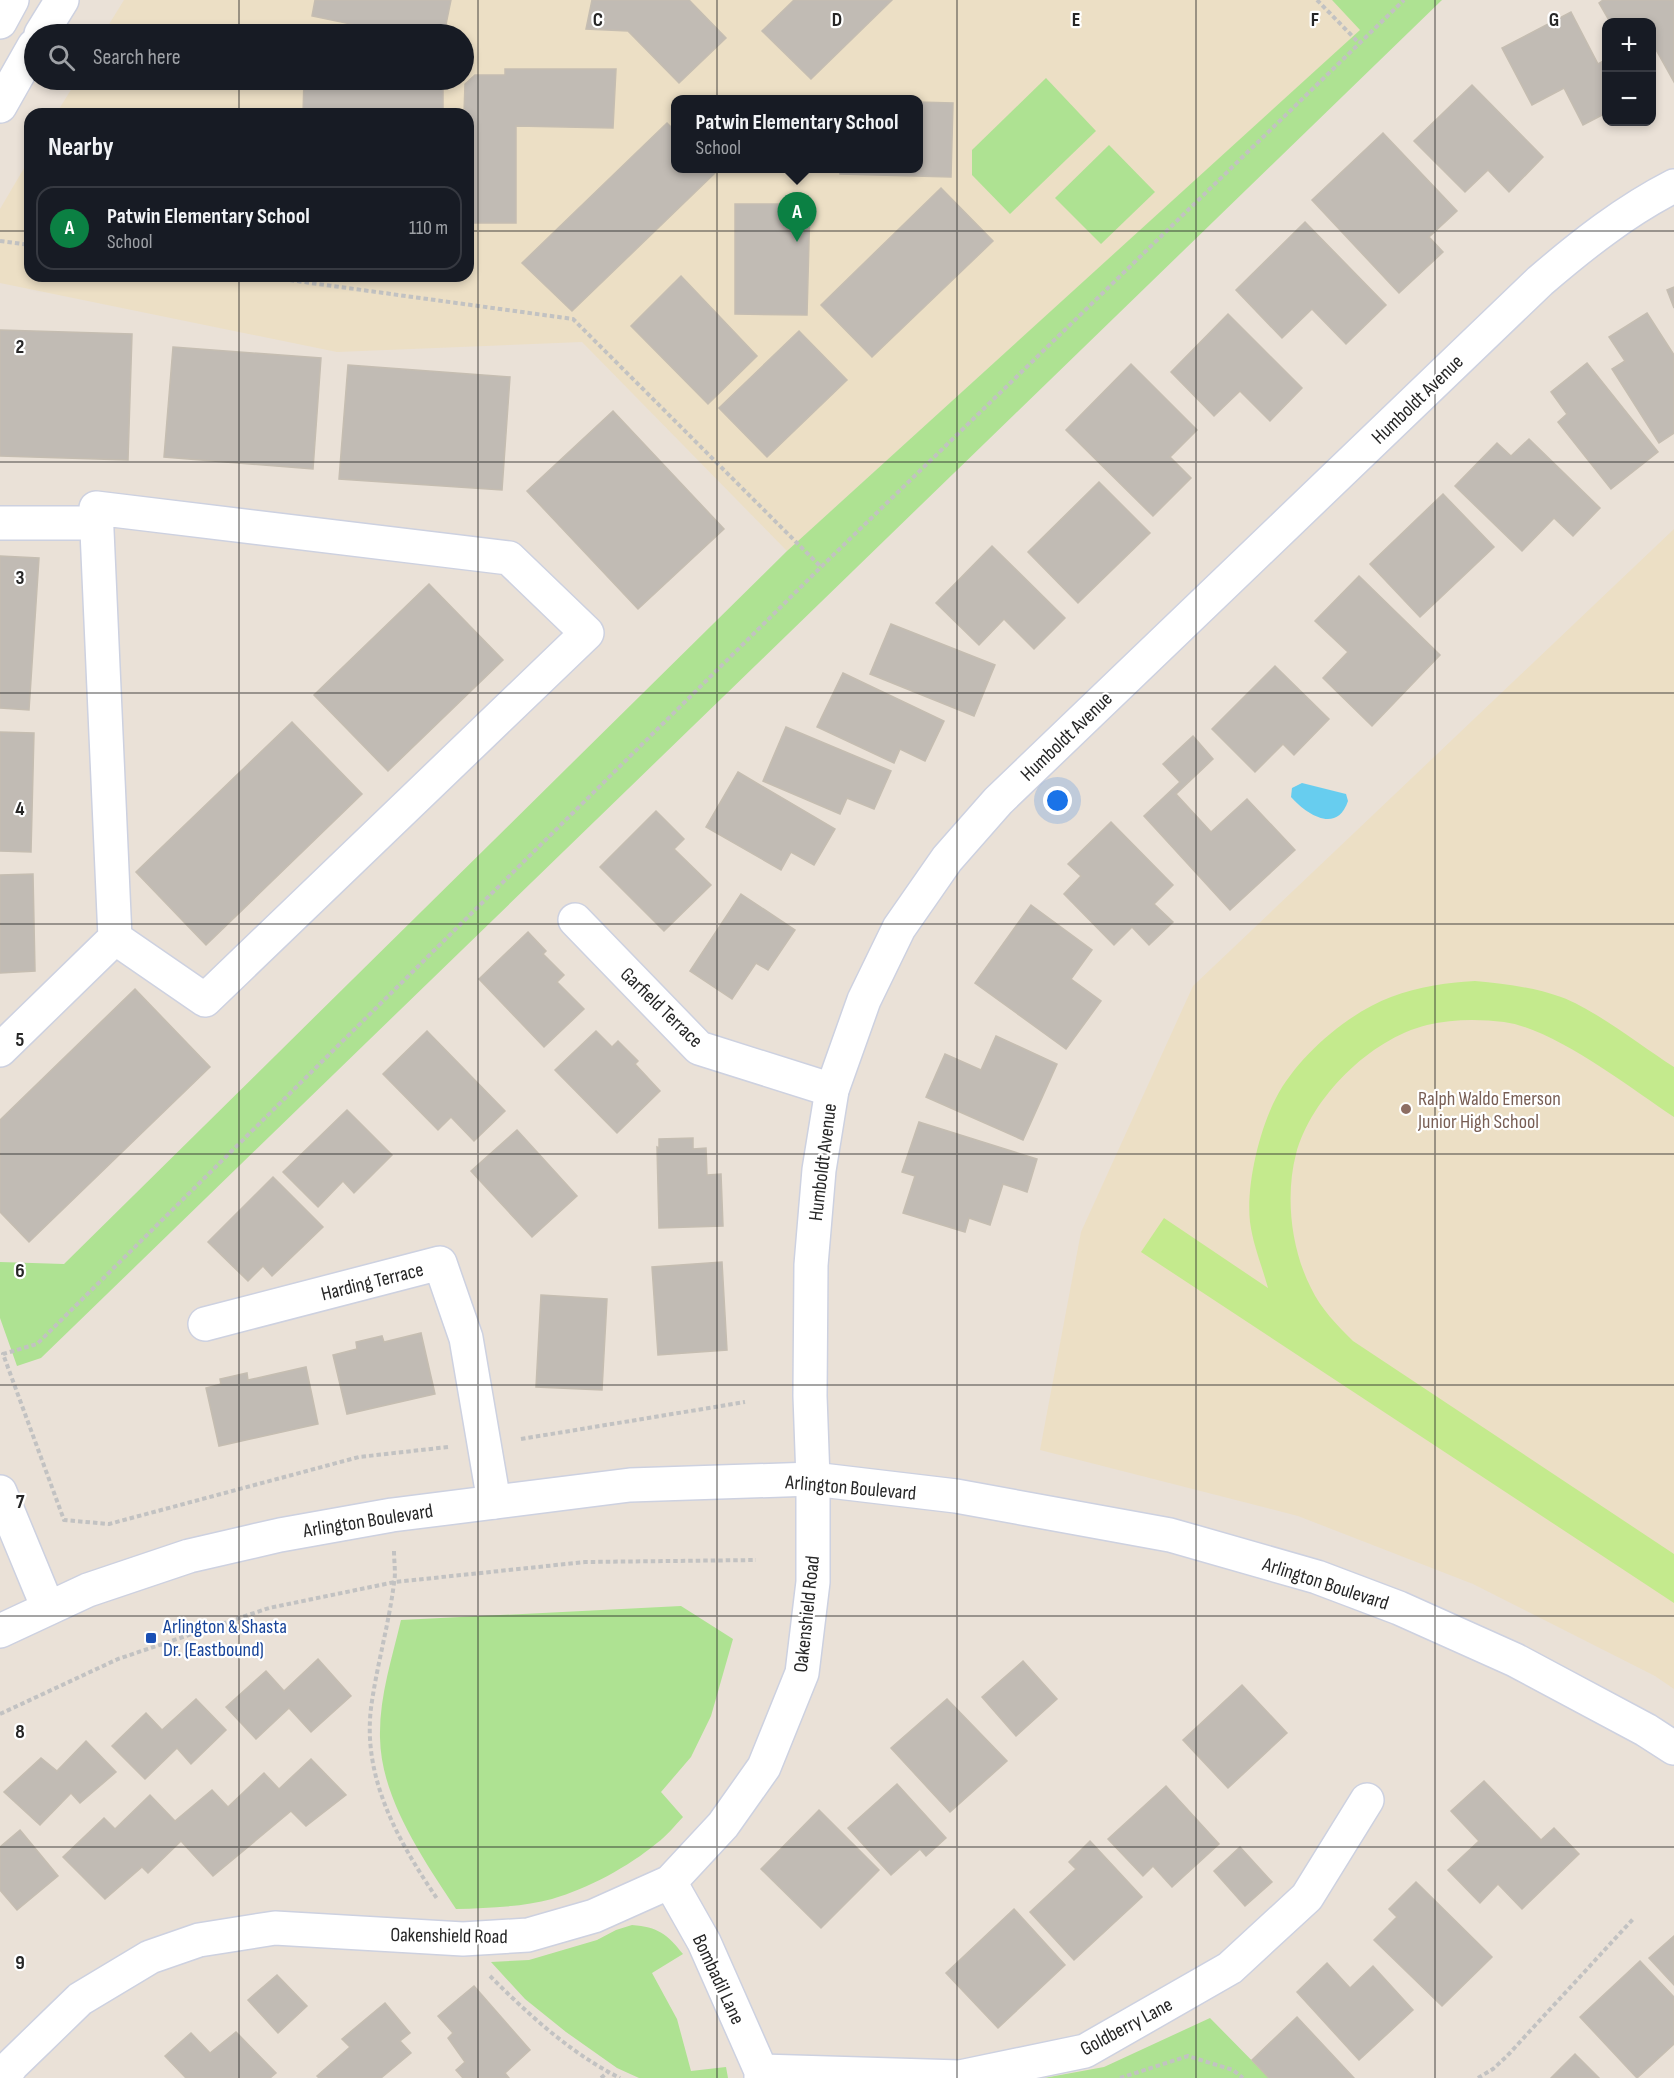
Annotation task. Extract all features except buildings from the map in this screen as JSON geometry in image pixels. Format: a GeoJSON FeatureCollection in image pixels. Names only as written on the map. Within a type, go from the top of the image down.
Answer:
{"type":"FeatureCollection","features":[{"type":"Feature","properties":{"kind":"street"},"geometry":{"type":"LineString","coordinates":[[0,22],[12,0]]}},
{"type":"Feature","properties":{"kind":"street"},"geometry":{"type":"LineString","coordinates":[[47,24],[62,0]]}},
{"type":"Feature","properties":{"kind":"street"},"geometry":{"type":"LineString","coordinates":[[0,106],[24,64]]}},
{"type":"Feature","properties":{"kind":"street","name":"Humboldt Avenue"},"geometry":{"type":"LineString","coordinates":[[813,1479],[810,1396],[811,1265],[819,1170],[832,1090],[864,1000],[899,928],[947,859],[998,801],[1540,281],[1576,249],[1615,221],[1674,186]]}},
{"type":"Feature","properties":{"kind":"street"},"geometry":{"type":"LineString","coordinates":[[0,1050],[115,938],[96,508],[509,558],[587,633],[205,1000],[115,938]]}},
{"type":"Feature","properties":{"kind":"street"},"geometry":{"type":"LineString","coordinates":[[0,523],[97,523]]}},
{"type":"Feature","properties":{"kind":"street","name":"Garfield Terrace"},"geometry":{"type":"LineString","coordinates":[[575,920],[699,1048],[832,1090]]}},
{"type":"Feature","properties":{"kind":"street","name":"Harding Terrace"},"geometry":{"type":"LineString","coordinates":[[205,1324],[440,1263],[466,1338],[494,1502]]}},
{"type":"Feature","properties":{"kind":"street","name":"Arlington Boulevard"},"geometry":{"type":"LineString","coordinates":[[0,1631],[88,1590],[189,1556],[280,1535],[392,1515],[630,1485],[813,1479],[956,1496],[1170,1536],[1317,1577],[1399,1608],[1515,1660],[1646,1730],[1674,1748]]}},
{"type":"Feature","properties":{"kind":"street","name":"Oakenshield Road"},"geometry":{"type":"LineString","coordinates":[[3,2078],[12,2065],[80,1999],[150,1957],[199,1940],[275,1928],[463,1939],[528,1935],[594,1916],[670,1882],[723,1825],[764,1767],[802,1672],[813,1582],[813,1479]]}},
{"type":"Feature","properties":{"kind":"street"},"geometry":{"type":"LineString","coordinates":[[0,1492],[48,1608]]}},
{"type":"Feature","properties":{"kind":"street","name":"Goldberry Lane"},"geometry":{"type":"LineString","coordinates":[[761,2074],[960,2077],[1085,2051],[1230,1968],[1307,1897],[1367,1800]]}},
{"type":"Feature","properties":{"kind":"street","name":"Bombadil Lane"},"geometry":{"type":"LineString","coordinates":[[670,1882],[704,1942],[761,2074]]}},
{"type":"Feature","properties":{"kind":"path"},"geometry":{"type":"LineString","coordinates":[[1317,0],[1359,43]]}},
{"type":"Feature","properties":{"kind":"path"},"geometry":{"type":"LineString","coordinates":[[745,1402],[591,1429],[358,1457],[109,1524],[64,1520],[2,1355],[37,1344],[821,567],[1404,0]]}},
{"type":"Feature","properties":{"kind":"path"},"geometry":{"type":"LineString","coordinates":[[0,240],[24,244]]}},
{"type":"Feature","properties":{"kind":"path"},"geometry":{"type":"LineString","coordinates":[[304,282],[573,319],[821,567]]}},
{"type":"Feature","properties":{"kind":"path"},"geometry":{"type":"LineString","coordinates":[[392,1515],[395,1582],[371,1702],[369,1742],[376,1780],[391,1820],[413,1864],[486,1972],[526,2012],[576,2051],[620,2078]]}},
{"type":"Feature","properties":{"kind":"path"},"geometry":{"type":"LineString","coordinates":[[0,1714],[118,1659],[270,1608],[395,1582],[585,1562],[756,1560]]}},
{"type":"Feature","properties":{"kind":"path"},"geometry":{"type":"LineString","coordinates":[[1478,2078],[1493,2069],[1507,2056],[1634,1918]]}},
{"type":"Feature","properties":{"kind":"path"},"geometry":{"type":"LineString","coordinates":[[1120,2078],[1188,2056],[1233,2070],[1243,2078]]}},
{"type":"Feature","properties":{"kind":"path"},"geometry":{"type":"LineString","coordinates":[[601,2078],[608,2072]]}},
{"type":"Feature","properties":{"kind":"shaded area"},"geometry":{"type":"Polygon","coordinates":[[[124,0],[1332,0],[1361,30],[787,551],[582,342],[337,352],[0,283],[0,209],[24,168],[24,282],[474,282],[474,108],[60,108],[71,90],[474,90],[474,24],[109,24],[124,0]]]}},
{"type":"Feature","properties":{"kind":"shaded area","name":"Ralph Waldo Emerson Junior High School"},"geometry":{"type":"Polygon","coordinates":[[[1674,529],[1674,1689],[1655,1676],[1473,1584],[1298,1516],[1040,1450],[1081,1232],[1193,986],[1674,529]]]}},
{"type":"Feature","properties":{"kind":"green space"},"geometry":{"type":"Polygon","coordinates":[[[1332,0],[1442,0],[41,1358],[17,1366],[0,1318],[0,1262],[64,1264],[787,551],[1360,30],[1332,0]]]}},
{"type":"Feature","properties":{"kind":"green space"},"geometry":{"type":"Polygon","coordinates":[[[1046,78],[1096,131],[1010,214],[972,175],[972,150],[1046,78]]]}},
{"type":"Feature","properties":{"kind":"green space"},"geometry":{"type":"Polygon","coordinates":[[[1109,145],[1155,192],[1101,244],[1055,198],[1109,145]]]}},
{"type":"Feature","properties":{"kind":"green space"},"geometry":{"type":"Polygon","coordinates":[[[1475,981],[1529,988],[1575,1003],[1674,1067],[1674,1117],[1569,1047],[1524,1027],[1504,1022],[1465,1020],[1436,1023],[1406,1032],[1364,1057],[1346,1074],[1329,1092],[1304,1133],[1293,1170],[1291,1205],[1295,1240],[1304,1273],[1320,1303],[1353,1341],[1674,1554],[1674,1603],[1141,1252],[1164,1218],[1268,1288],[1251,1231],[1250,1192],[1255,1158],[1264,1126],[1285,1083],[1310,1052],[1325,1038],[1375,1004],[1422,988],[1475,981]]]}},
{"type":"Feature","properties":{"kind":"green space"},"geometry":{"type":"Polygon","coordinates":[[[681,1606],[733,1639],[711,1716],[691,1757],[661,1792],[683,1817],[668,1834],[634,1860],[580,1889],[529,1904],[456,1909],[406,1828],[388,1784],[382,1761],[380,1723],[382,1708],[401,1620],[681,1606]]]}},
{"type":"Feature","properties":{"kind":"green space"},"geometry":{"type":"Polygon","coordinates":[[[632,1925],[661,1933],[672,1941],[683,1954],[652,1973],[677,2019],[691,2071],[726,2067],[728,2078],[639,2078],[617,2068],[566,2032],[525,1999],[491,1962],[529,1960],[597,1940],[632,1925]]]}},
{"type":"Feature","properties":{"kind":"green space"},"geometry":{"type":"Polygon","coordinates":[[[1210,2018],[1269,2078],[1044,2078],[1104,2067],[1210,2018]]]}},
{"type":"Feature","properties":{"kind":"water"},"geometry":{"type":"Polygon","coordinates":[[[1302,783],[1346,794],[1348,801],[1343,811],[1337,817],[1329,819],[1313,815],[1305,810],[1291,797],[1292,788],[1302,783]]]}},
{"type":"Feature","properties":{"kind":"place","name":"Patwin Elementary School"},"geometry":{"type":"Point","coordinates":[797,242]}},
{"type":"Feature","properties":{"kind":"place","name":"Ralph Waldo Emerson Junior High School"},"geometry":{"type":"Point","coordinates":[1406,1109]}},
{"type":"Feature","properties":{"kind":"place","name":"Arlington & Shasta Dr. (Eastbound)"},"geometry":{"type":"Point","coordinates":[151,1638]}}]}
